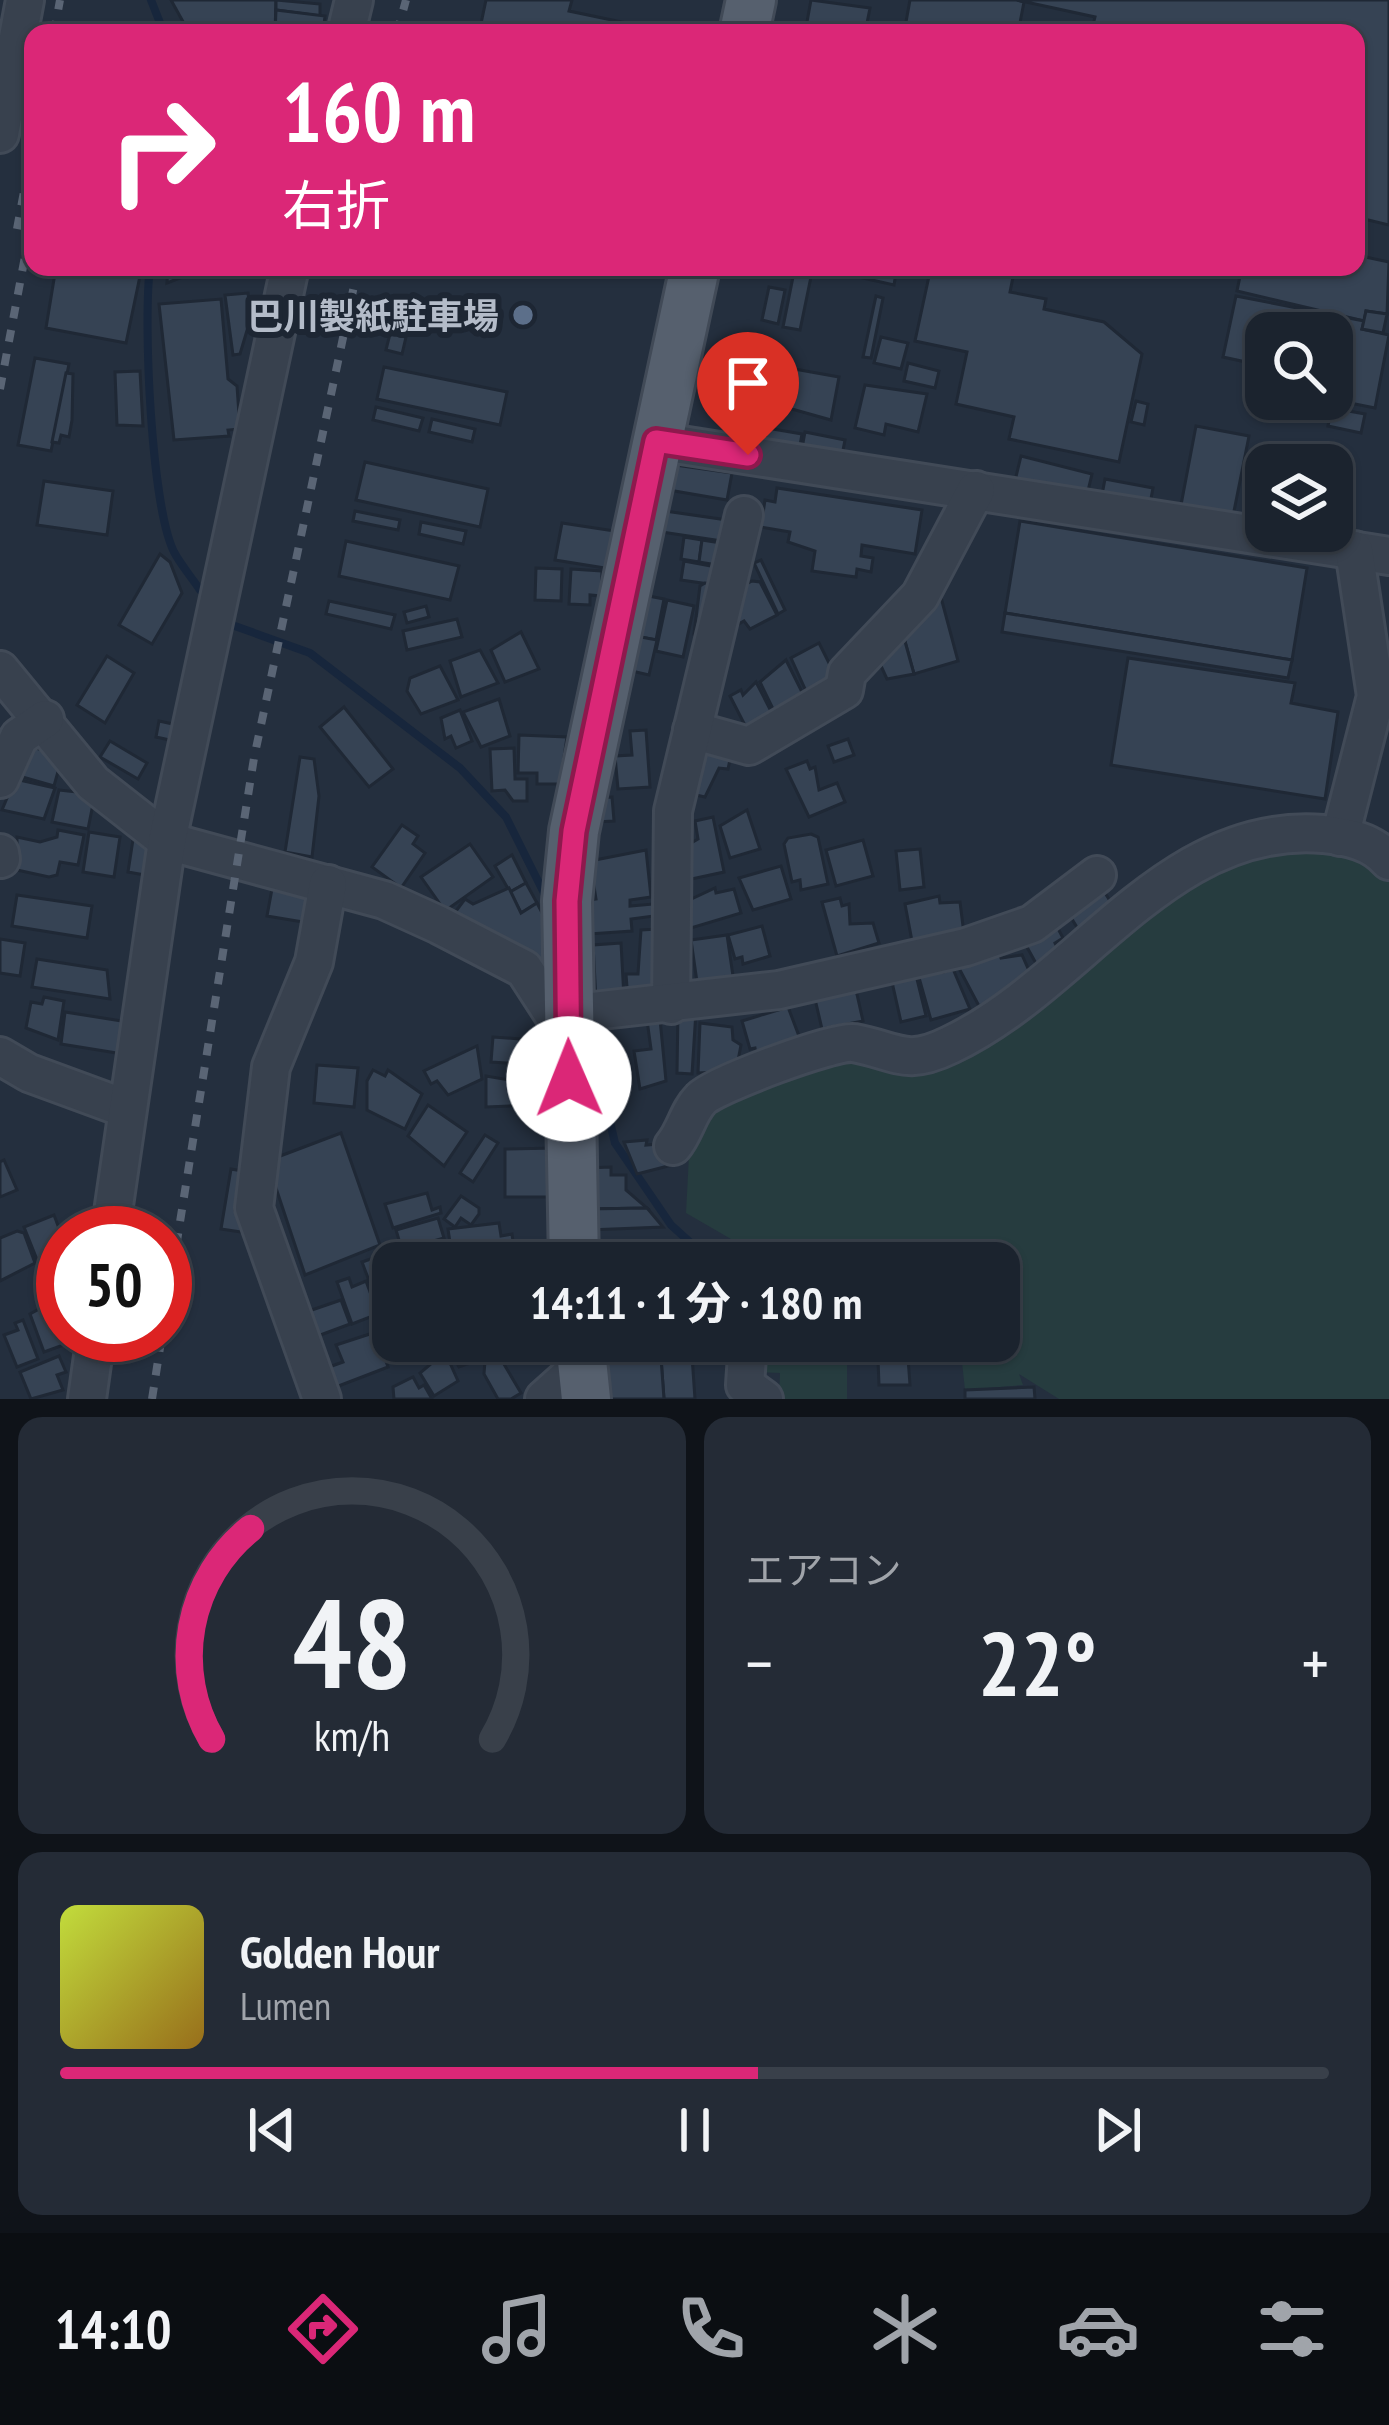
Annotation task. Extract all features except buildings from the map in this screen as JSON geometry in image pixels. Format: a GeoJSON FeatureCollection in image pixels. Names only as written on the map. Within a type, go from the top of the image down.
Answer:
{"type":"FeatureCollection","features":[{"type":"Feature","properties":{"kind":"main road"},"geometry":{"type":"LineString","coordinates":[[573,1242],[567,901],[574,831],[693,276]]}},
{"type":"Feature","properties":{"kind":"street"},"geometry":{"type":"LineString","coordinates":[[0,134],[25,0]]}},
{"type":"Feature","properties":{"kind":"street"},"geometry":{"type":"LineString","coordinates":[[114,1206],[166,841],[288,276]]}},
{"type":"Feature","properties":{"kind":"street"},"geometry":{"type":"LineString","coordinates":[[656,441],[1371,553],[1376,696],[1340,837]]}},
{"type":"Feature","properties":{"kind":"street"},"geometry":{"type":"LineString","coordinates":[[692,730],[749,746],[844,690],[847,673],[920,596],[976,490]]}},
{"type":"Feature","properties":{"kind":"street"},"geometry":{"type":"LineString","coordinates":[[671,1005],[670,847],[692,730],[744,515]]}},
{"type":"Feature","properties":{"kind":"street"},"geometry":{"type":"LineString","coordinates":[[0,670],[45,719],[93,783],[166,841],[384,900],[524,969],[568,1026],[779,990],[966,947],[1032,924],[1097,875]]}},
{"type":"Feature","properties":{"kind":"street"},"geometry":{"type":"LineString","coordinates":[[0,779],[19,737],[45,719]]}},
{"type":"Feature","properties":{"kind":"street"},"geometry":{"type":"LineString","coordinates":[[674,1146],[704,1094],[724,1086],[838,1045],[853,1043],[908,1059],[964,1038],[1209,854],[1266,833],[1340,837],[1369,844],[1389,861]]}},
{"type":"Feature","properties":{"kind":"street"},"geometry":{"type":"LineString","coordinates":[[322,1399],[254,1208],[272,1067],[314,962],[328,884]]}},
{"type":"Feature","properties":{"kind":"street"},"geometry":{"type":"LineString","coordinates":[[6,1067],[127,1109]]}},
{"type":"Feature","properties":{"kind":"street"},"geometry":{"type":"LineString","coordinates":[[87,1399],[92,1362]]}},
{"type":"Feature","properties":{"kind":"street"},"geometry":{"type":"LineString","coordinates":[[747,1362],[745,1385],[764,1399]]}},
{"type":"Feature","properties":{"kind":"street"},"geometry":{"type":"LineString","coordinates":[[544,1399],[582,1368]]}},
{"type":"Feature","properties":{"kind":"green space"},"geometry":{"type":"Polygon","coordinates":[[[1295,833],[1368,860],[1389,880],[1389,1399],[1059,1399],[1019,1374],[1023,1385],[965,1390],[962,1362],[1020,1362],[1020,1242],[731,1239],[686,1213],[691,1117],[828,1056],[919,1071],[1209,854],[1295,833]]]}},
{"type":"Feature","properties":{"kind":"green space"},"geometry":{"type":"Polygon","coordinates":[[[756,1362],[847,1362],[847,1399],[779,1399],[780,1373],[756,1372],[756,1362]]]}},
{"type":"Feature","properties":{"kind":"waterway"},"geometry":{"type":"LineString","coordinates":[[151,0],[160,24]]}},
{"type":"Feature","properties":{"kind":"waterway"},"geometry":{"type":"LineString","coordinates":[[149,276],[148,369],[160,495],[174,552],[200,590]]}},
{"type":"Feature","properties":{"kind":"waterway"},"geometry":{"type":"LineString","coordinates":[[232,625],[310,653],[460,768],[506,817],[548,901]]}},
{"type":"Feature","properties":{"kind":"waterway"},"geometry":{"type":"LineString","coordinates":[[593,1050],[615,1143],[671,1225],[690,1242]]}},
{"type":"Feature","properties":{"kind":"railway"},"geometry":{"type":"LineString","coordinates":[[56,24],[60,0]]}},
{"type":"Feature","properties":{"kind":"railway"},"geometry":{"type":"LineString","coordinates":[[399,24],[406,0]]}},
{"type":"Feature","properties":{"kind":"railway"},"geometry":{"type":"LineString","coordinates":[[17,229],[24,191]]}},
{"type":"Feature","properties":{"kind":"railway"},"geometry":{"type":"LineString","coordinates":[[0,389],[24,262]]}},
{"type":"Feature","properties":{"kind":"railway"},"geometry":{"type":"LineString","coordinates":[[183,1206],[254,758],[356,276]]}},
{"type":"Feature","properties":{"kind":"railway"},"geometry":{"type":"LineString","coordinates":[[152,1399],[158,1362]]}},
{"type":"Feature","properties":{"kind":"place","name":"巴川製紙駐車場"},"geometry":{"type":"Point","coordinates":[523,315]}},
{"type":"Feature","properties":{"kind":"route"},"geometry":{"type":"LineString","coordinates":[[569,1079],[567,901],[574,831],[656,441],[748,455]]}}]}
